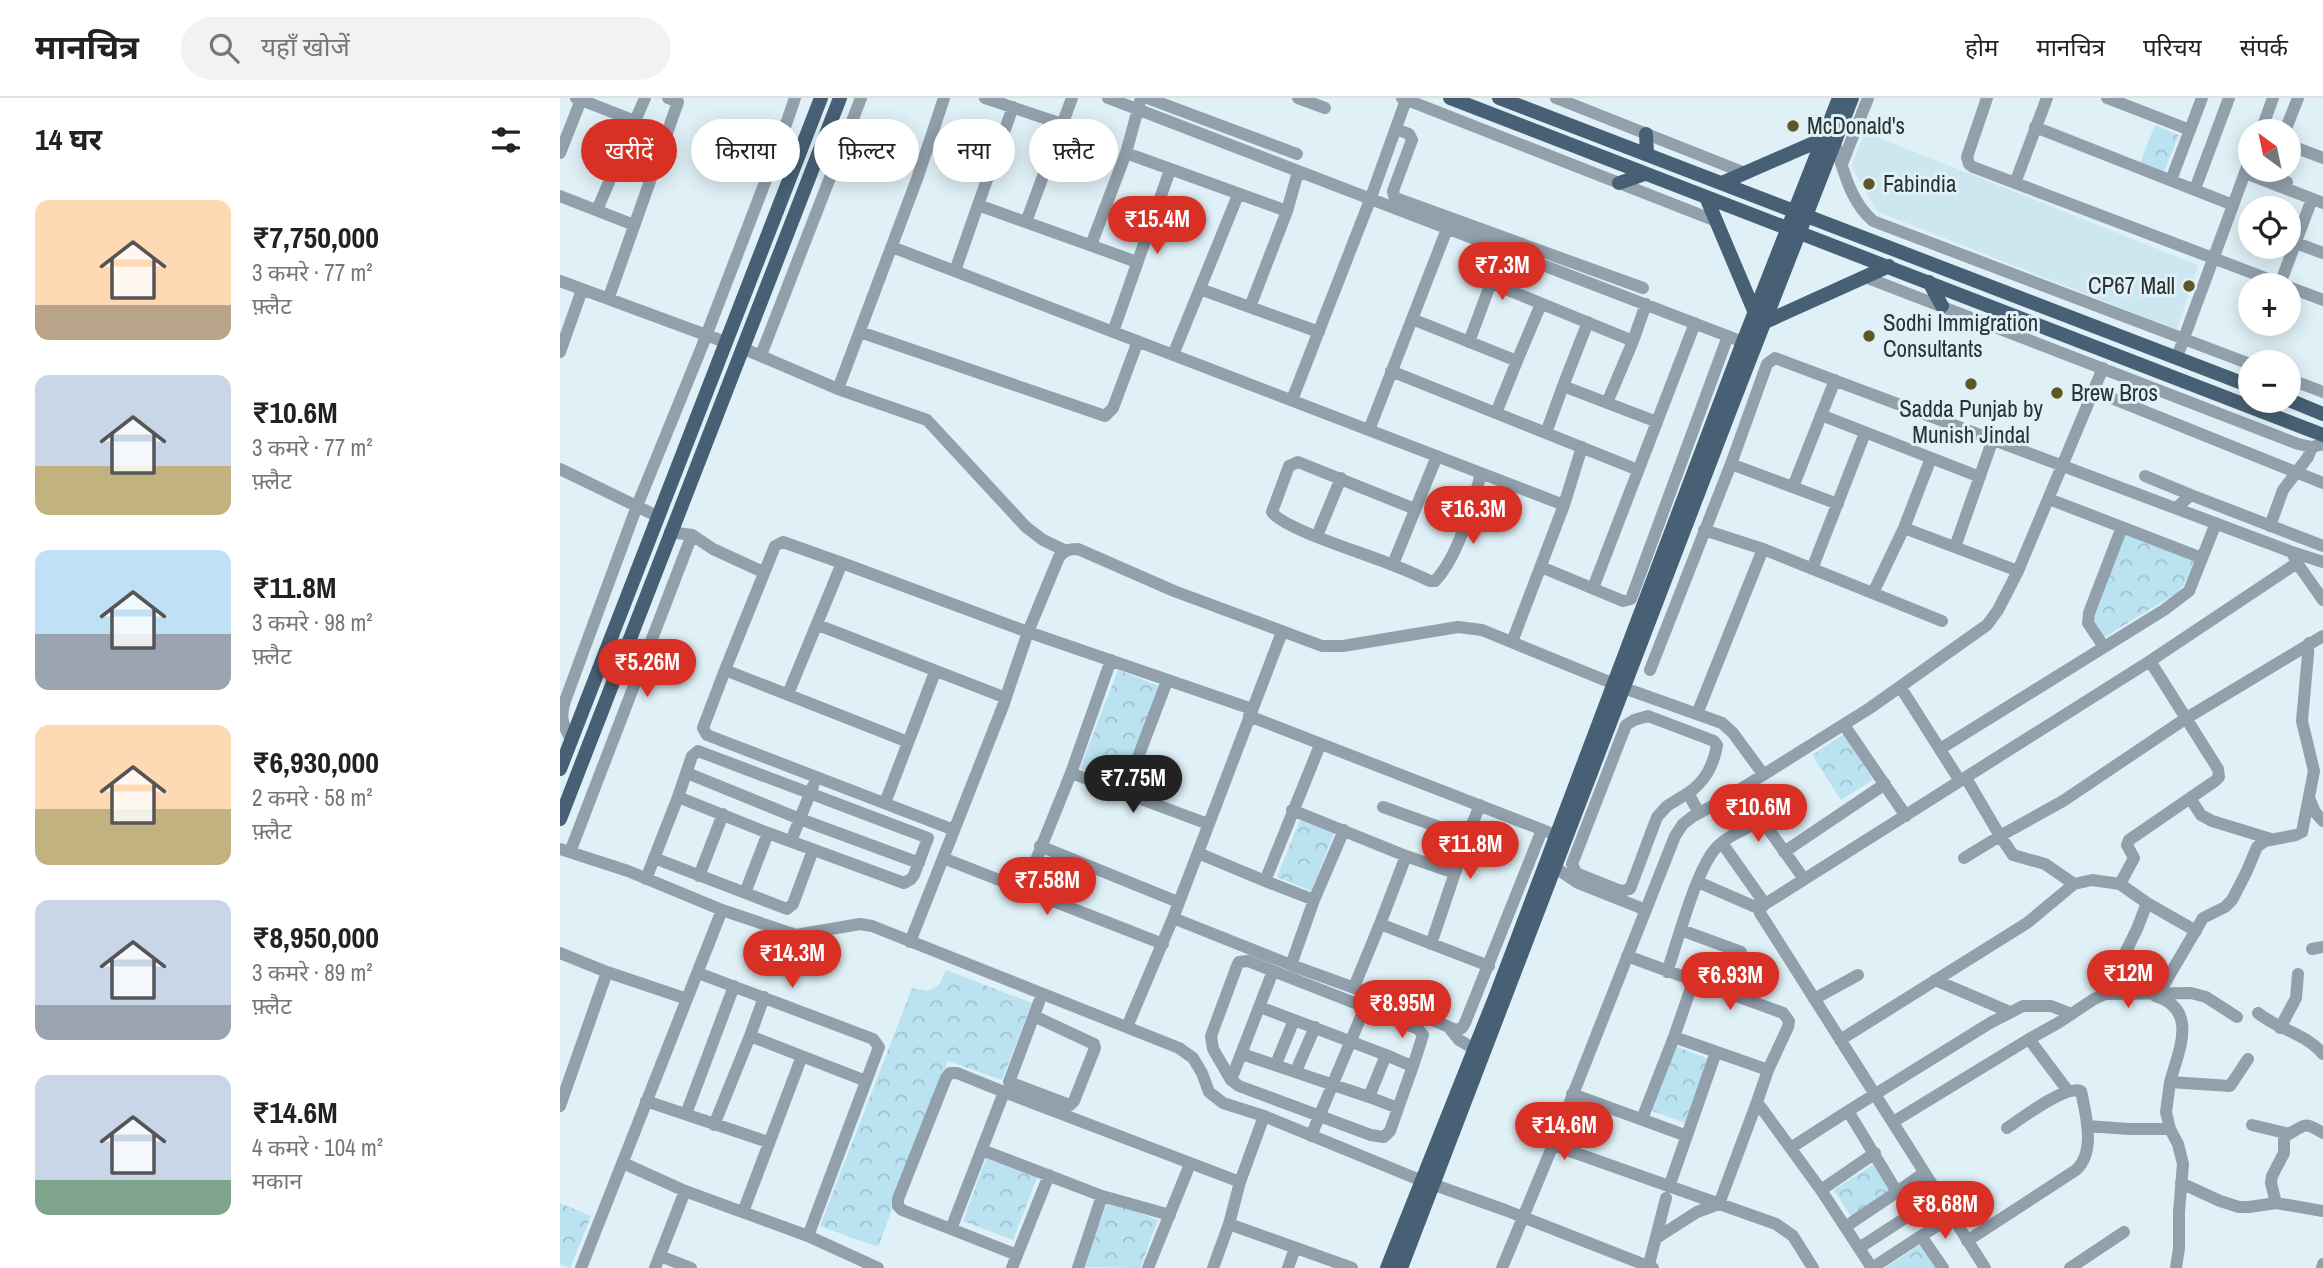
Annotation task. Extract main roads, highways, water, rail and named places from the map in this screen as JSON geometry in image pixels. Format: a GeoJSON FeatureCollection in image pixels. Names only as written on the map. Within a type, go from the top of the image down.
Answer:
{"type":"FeatureCollection","features":[{"type":"Feature","properties":{"kind":"main road"},"geometry":{"type":"LineString","coordinates":[[560,769],[821,98]]}},
{"type":"Feature","properties":{"kind":"main road"},"geometry":{"type":"LineString","coordinates":[[560,819],[840,98]]}},
{"type":"Feature","properties":{"kind":"main road"},"geometry":{"type":"LineString","coordinates":[[1450,98],[2323,435]]}},
{"type":"Feature","properties":{"kind":"main road"},"geometry":{"type":"LineString","coordinates":[[1499,98],[2238,381]]}},
{"type":"Feature","properties":{"kind":"main road"},"geometry":{"type":"LineString","coordinates":[[1401,1268],[1427,1182],[1473,1048],[1496,995],[1549,833],[1650,618],[1734,400],[1760,317],[1829,141],[1839,98]]}},
{"type":"Feature","properties":{"kind":"main road"},"geometry":{"type":"LineString","coordinates":[[1722,183],[1829,141],[1853,98]]}},
{"type":"Feature","properties":{"kind":"main road"},"geometry":{"type":"LineString","coordinates":[[1646,134],[1647,154]]}},
{"type":"Feature","properties":{"kind":"main road"},"geometry":{"type":"LineString","coordinates":[[1619,183],[1646,174]]}},
{"type":"Feature","properties":{"kind":"main road"},"geometry":{"type":"LineString","coordinates":[[1706,197],[1760,317]]}},
{"type":"Feature","properties":{"kind":"main road"},"geometry":{"type":"LineString","coordinates":[[773,219],[790,225]]}},
{"type":"Feature","properties":{"kind":"main road"},"geometry":{"type":"LineString","coordinates":[[1387,1268],[1427,1182],[1556,868],[1619,686],[1653,562],[1743,342],[1760,317],[1889,266]]}},
{"type":"Feature","properties":{"kind":"main road"},"geometry":{"type":"LineString","coordinates":[[1929,282],[1942,306]]}},
{"type":"Feature","properties":{"kind":"main road"},"geometry":{"type":"LineString","coordinates":[[725,342],[742,348]]}},
{"type":"Feature","properties":{"kind":"main road"},"geometry":{"type":"LineString","coordinates":[[1714,374],[1728,380]]}},
{"type":"Feature","properties":{"kind":"main road"},"geometry":{"type":"LineString","coordinates":[[2301,405],[2323,414]]}},
{"type":"Feature","properties":{"kind":"place","name":"McDonald's"},"geometry":{"type":"Point","coordinates":[1793,126]}},
{"type":"Feature","properties":{"kind":"place","name":"Fabindia"},"geometry":{"type":"Point","coordinates":[1869,184]}},
{"type":"Feature","properties":{"kind":"place","name":"CP67 Mall"},"geometry":{"type":"Point","coordinates":[2189,286]}},
{"type":"Feature","properties":{"kind":"place","name":"Sodhi Immigration Consultants"},"geometry":{"type":"Point","coordinates":[1869,336]}},
{"type":"Feature","properties":{"kind":"place","name":"Sadda Punjab by Munish Jindal"},"geometry":{"type":"Point","coordinates":[1971,384]}},
{"type":"Feature","properties":{"kind":"place","name":"Brew Bros"},"geometry":{"type":"Point","coordinates":[2057,393]}}]}
